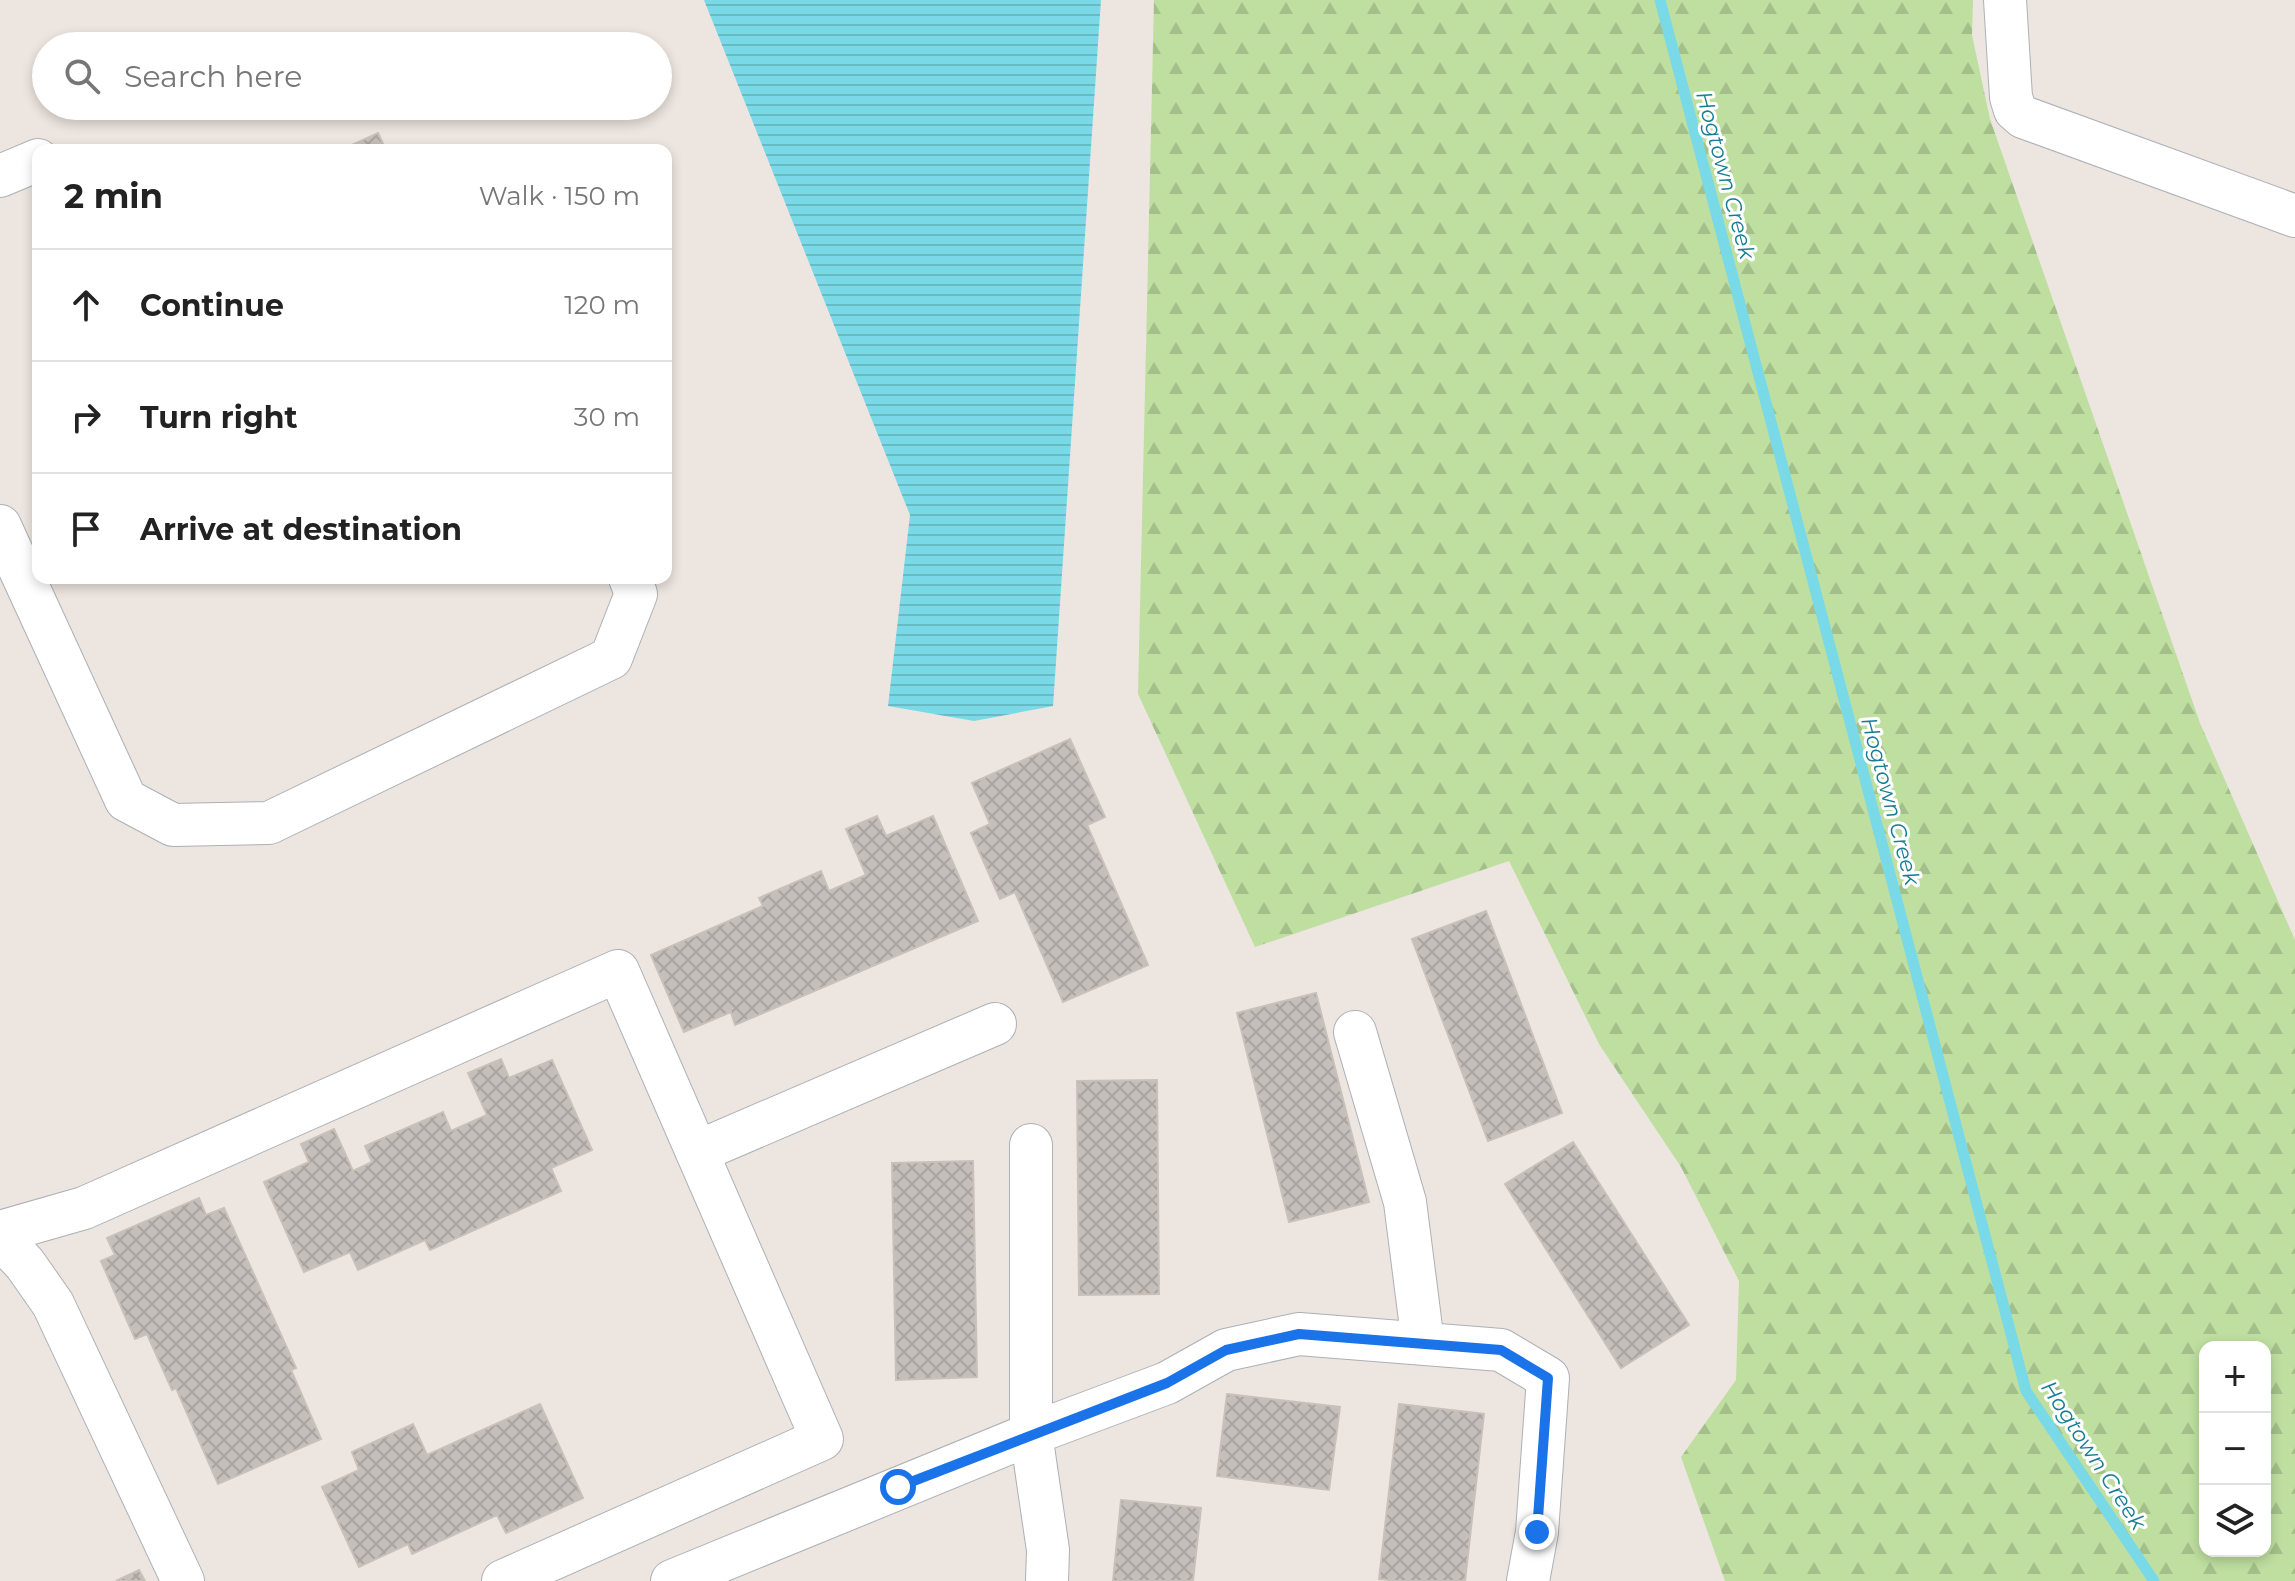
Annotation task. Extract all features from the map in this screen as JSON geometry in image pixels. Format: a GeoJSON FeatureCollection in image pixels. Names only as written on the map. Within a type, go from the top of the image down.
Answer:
{"type":"FeatureCollection","features":[{"type":"Feature","properties":{"kind":"street"},"geometry":{"type":"LineString","coordinates":[[2005,0],[2011,97],[2015,110],[2023,117],[2295,216]]}},
{"type":"Feature","properties":{"kind":"street"},"geometry":{"type":"LineString","coordinates":[[0,176],[32,163]]}},
{"type":"Feature","properties":{"kind":"street"},"geometry":{"type":"LineString","coordinates":[[0,526],[126,800],[173,825],[269,823],[611,658],[636,594],[632,584]]}},
{"type":"Feature","properties":{"kind":"street"},"geometry":{"type":"LineString","coordinates":[[183,1581],[53,1304],[0,1234],[84,1208],[618,971],[822,1439],[503,1581]]}},
{"type":"Feature","properties":{"kind":"street"},"geometry":{"type":"LineString","coordinates":[[697,1152],[995,1024]]}},
{"type":"Feature","properties":{"kind":"street"},"geometry":{"type":"LineString","coordinates":[[1355,1032],[1405,1202],[1423,1343]]}},
{"type":"Feature","properties":{"kind":"street"},"geometry":{"type":"LineString","coordinates":[[1031,1145],[1031,1434],[1048,1550],[1047,1581]]}},
{"type":"Feature","properties":{"kind":"street"},"geometry":{"type":"LineString","coordinates":[[672,1581],[1031,1434],[1167,1383],[1226,1350],[1299,1334],[1501,1350],[1548,1378],[1537,1532],[1528,1581]]}},
{"type":"Feature","properties":{"kind":"green space"},"geometry":{"type":"Polygon","coordinates":[[[1154,0],[1973,0],[1972,35],[1990,119],[2200,723],[2295,940],[2295,1581],[1725,1581],[1681,1457],[1736,1380],[1739,1281],[1681,1167],[1599,1044],[1509,861],[1255,947],[1138,694],[1154,0]]]}},
{"type":"Feature","properties":{"kind":"water"},"geometry":{"type":"Polygon","coordinates":[[[704,0],[1101,0],[1053,706],[974,721],[888,706],[910,515],[704,0]]]}},
{"type":"Feature","properties":{"kind":"building"},"geometry":{"type":"Polygon","coordinates":[[[378,133],[383,144],[354,144],[378,133]]]}},
{"type":"Feature","properties":{"kind":"building"},"geometry":{"type":"Polygon","coordinates":[[[1070,739],[1105,817],[1087,825],[1148,965],[1063,1002],[1015,892],[1000,899],[971,833],[990,824],[972,783],[1070,739]]]}},
{"type":"Feature","properties":{"kind":"building"},"geometry":{"type":"Polygon","coordinates":[[[877,816],[886,836],[933,816],[978,921],[735,1025],[731,1012],[684,1032],[651,955],[763,906],[759,898],[821,871],[829,891],[866,875],[846,829],[877,816]]]}},
{"type":"Feature","properties":{"kind":"building"},"geometry":{"type":"Polygon","coordinates":[[[1486,911],[1562,1113],[1488,1141],[1412,939],[1486,911]]]}},
{"type":"Feature","properties":{"kind":"building"},"geometry":{"type":"Polygon","coordinates":[[[1316,993],[1369,1202],[1289,1222],[1237,1013],[1316,993]]]}},
{"type":"Feature","properties":{"kind":"building"},"geometry":{"type":"Polygon","coordinates":[[[501,1059],[509,1078],[552,1060],[592,1150],[551,1168],[561,1191],[430,1250],[425,1240],[358,1270],[350,1252],[304,1272],[264,1182],[309,1162],[301,1144],[334,1129],[353,1171],[372,1162],[365,1146],[443,1112],[451,1131],[487,1115],[468,1073],[501,1059]]]}},
{"type":"Feature","properties":{"kind":"building"},"geometry":{"type":"Polygon","coordinates":[[[1157,1080],[1159,1294],[1079,1295],[1077,1081],[1157,1080]]]}},
{"type":"Feature","properties":{"kind":"building"},"geometry":{"type":"Polygon","coordinates":[[[1573,1142],[1689,1325],[1621,1368],[1505,1184],[1573,1142]]]}},
{"type":"Feature","properties":{"kind":"building"},"geometry":{"type":"Polygon","coordinates":[[[973,1161],[977,1377],[896,1380],[892,1163],[973,1161]]]}},
{"type":"Feature","properties":{"kind":"building"},"geometry":{"type":"Polygon","coordinates":[[[199,1198],[206,1215],[224,1208],[296,1368],[291,1370],[321,1439],[218,1484],[176,1388],[172,1390],[147,1334],[135,1339],[101,1261],[115,1255],[107,1238],[199,1198]]]}},
{"type":"Feature","properties":{"kind":"building"},"geometry":{"type":"Polygon","coordinates":[[[1227,1394],[1340,1407],[1329,1490],[1217,1476],[1227,1394]]]}},
{"type":"Feature","properties":{"kind":"building"},"geometry":{"type":"Polygon","coordinates":[[[540,1404],[583,1498],[506,1533],[497,1515],[412,1554],[408,1544],[359,1567],[322,1487],[359,1470],[352,1452],[413,1424],[427,1455],[540,1404]]]}},
{"type":"Feature","properties":{"kind":"building"},"geometry":{"type":"Polygon","coordinates":[[[1399,1404],[1484,1414],[1465,1581],[1379,1579],[1399,1404]]]}},
{"type":"Feature","properties":{"kind":"building"},"geometry":{"type":"Polygon","coordinates":[[[1121,1500],[1201,1508],[1193,1581],[1113,1581],[1121,1500]]]}},
{"type":"Feature","properties":{"kind":"building"},"geometry":{"type":"Polygon","coordinates":[[[139,1570],[145,1581],[116,1581],[139,1570]]]}},
{"type":"Feature","properties":{"kind":"waterway","name":"Hogtown Creek"},"geometry":{"type":"LineString","coordinates":[[1660,0],[2026,1391],[2154,1581]]}},
{"type":"Feature","properties":{"kind":"route"},"geometry":{"type":"LineString","coordinates":[[898,1487],[1167,1383],[1226,1350],[1299,1334],[1501,1350],[1548,1378],[1537,1532]]}}]}
